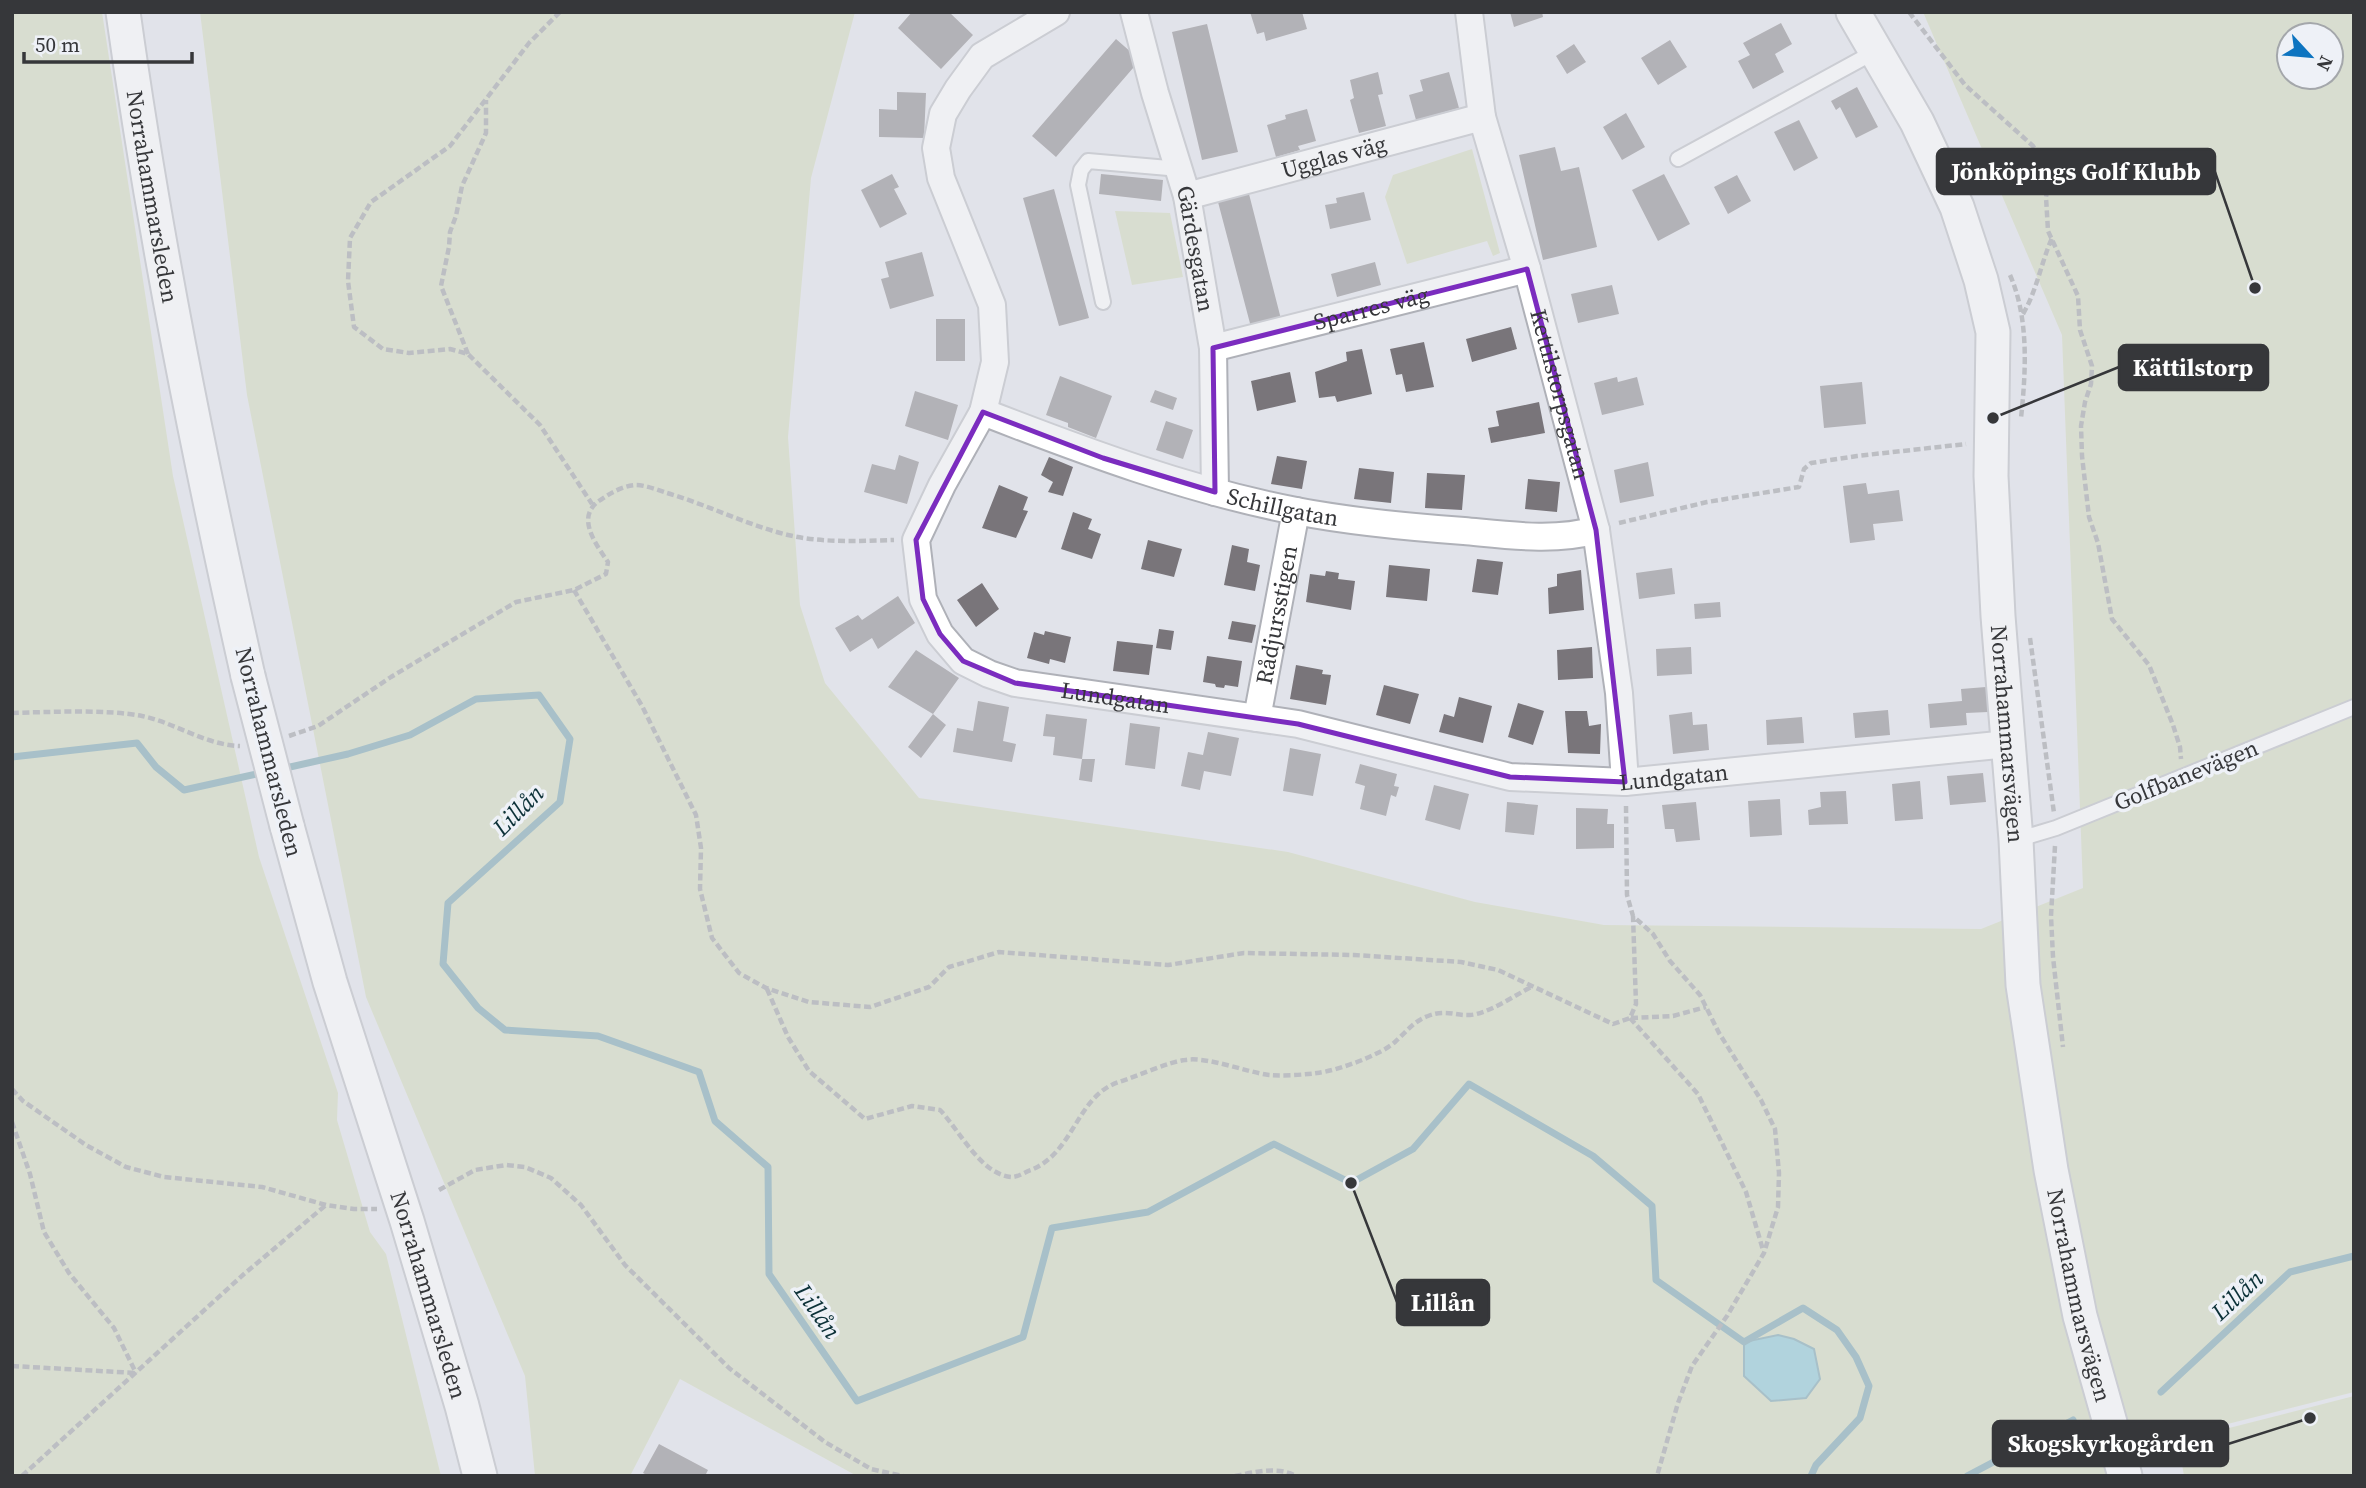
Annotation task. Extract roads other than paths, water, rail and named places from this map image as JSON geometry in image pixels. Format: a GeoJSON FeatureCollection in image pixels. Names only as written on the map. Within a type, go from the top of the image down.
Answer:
{"type":"FeatureCollection","features":[{"type":"Feature","properties":{"kind":"street","name":"Norrahammarsleden"},"geometry":{"type":"LineString","coordinates":[[123,12],[174,316],[211,512],[248,676],[330,982],[407,1221],[480,1476]]}},
{"type":"Feature","properties":{"kind":"street"},"geometry":{"type":"LineString","coordinates":[[983,412],[995,362],[992,305],[946,190],[936,148],[943,114],[982,56],[1055,12]]}},
{"type":"Feature","properties":{"kind":"street","name":"Gärdesgatan"},"geometry":{"type":"LineString","coordinates":[[1134,12],[1155,93],[1187,196],[1213,348],[1215,492]]}},
{"type":"Feature","properties":{"kind":"street","name":"Kettilstorpsgatan"},"geometry":{"type":"LineString","coordinates":[[1469,12],[1482,117],[1527,269],[1595,530],[1619,693],[1625,782]]}},
{"type":"Feature","properties":{"kind":"street","name":"Norrahammarsvägen"},"geometry":{"type":"LineString","coordinates":[[1853,12],[1917,122],[1957,207],[1981,281],[1993,331],[1991,476],[1998,616],[2016,839],[2023,985],[2051,1170],[2080,1316],[2125,1476]]}},
{"type":"Feature","properties":{"kind":"street","name":"Ugglas väg"},"geometry":{"type":"LineString","coordinates":[[1187,196],[1482,117]]}},
{"type":"Feature","properties":{"kind":"street","name":"Sparres väg"},"geometry":{"type":"LineString","coordinates":[[1213,348],[1527,269]]}},
{"type":"Feature","properties":{"kind":"street","name":"Schillgatan"},"geometry":{"type":"LineString","coordinates":[[983,412],[1103,458],[1215,492],[1296,511],[1377,524],[1480,533],[1573,537],[1595,530]]}},
{"type":"Feature","properties":{"kind":"street","name":"Lundgatan"},"geometry":{"type":"LineString","coordinates":[[983,412],[942,485],[916,540],[923,599],[940,634],[963,661],[1015,683],[1298,724],[1510,777],[1625,782],[2008,744]]}},
{"type":"Feature","properties":{"kind":"street","name":"Rådjursstigen"},"geometry":{"type":"LineString","coordinates":[[1257,718],[1296,511]]}},
{"type":"Feature","properties":{"kind":"lane"},"geometry":{"type":"LineString","coordinates":[[1678,159],[1876,51]]}},
{"type":"Feature","properties":{"kind":"lane"},"geometry":{"type":"LineString","coordinates":[[1103,302],[1078,185],[1081,170],[1088,161],[1180,169]]}},
{"type":"Feature","properties":{"kind":"lane","name":"Golfbanevägen"},"geometry":{"type":"LineString","coordinates":[[2016,839],[2056,828],[2354,707]]}},
{"type":"Feature","properties":{"kind":"water"},"geometry":{"type":"Polygon","coordinates":[[[1778,1335],[1814,1349],[1820,1379],[1806,1398],[1771,1401],[1744,1376],[1744,1342],[1778,1335]]]}},
{"type":"Feature","properties":{"kind":"waterway","name":"Lillån"},"geometry":{"type":"LineString","coordinates":[[281,769],[348,754],[410,735],[476,699],[539,695],[570,739],[560,802],[448,903],[443,964],[478,1008],[505,1030],[598,1036],[699,1072],[715,1121],[768,1167],[769,1274],[857,1401],[1023,1337],[1052,1228],[1148,1212],[1274,1144],[1351,1183],[1413,1149],[1469,1084],[1593,1156],[1652,1206],[1656,1280],[1744,1342],[1803,1308],[1837,1330],[1856,1357],[1869,1386],[1860,1418],[1816,1465],[1811,1476]]}},
{"type":"Feature","properties":{"kind":"waterway","name":"Lillån"},"geometry":{"type":"LineString","coordinates":[[12,757],[137,743],[156,767],[184,790],[266,772]]}},
{"type":"Feature","properties":{"kind":"waterway","name":"Lillån"},"geometry":{"type":"LineString","coordinates":[[2161,1392],[2290,1272],[2354,1256]]}},
{"type":"Feature","properties":{"kind":"waterway","name":"Lillån"},"geometry":{"type":"LineString","coordinates":[[1967,1476],[2073,1420]]}},
{"type":"Feature","properties":{"kind":"place","name":"Jönköpings Golf Klubb"},"geometry":{"type":"Point","coordinates":[2255,288]}},
{"type":"Feature","properties":{"kind":"place","name":"Kättilstorp"},"geometry":{"type":"Point","coordinates":[1993,418]}},
{"type":"Feature","properties":{"kind":"place","name":"Lillån"},"geometry":{"type":"Point","coordinates":[1351,1183]}},
{"type":"Feature","properties":{"kind":"place","name":"Skogskyrkogården"},"geometry":{"type":"Point","coordinates":[2310,1418]}}]}
